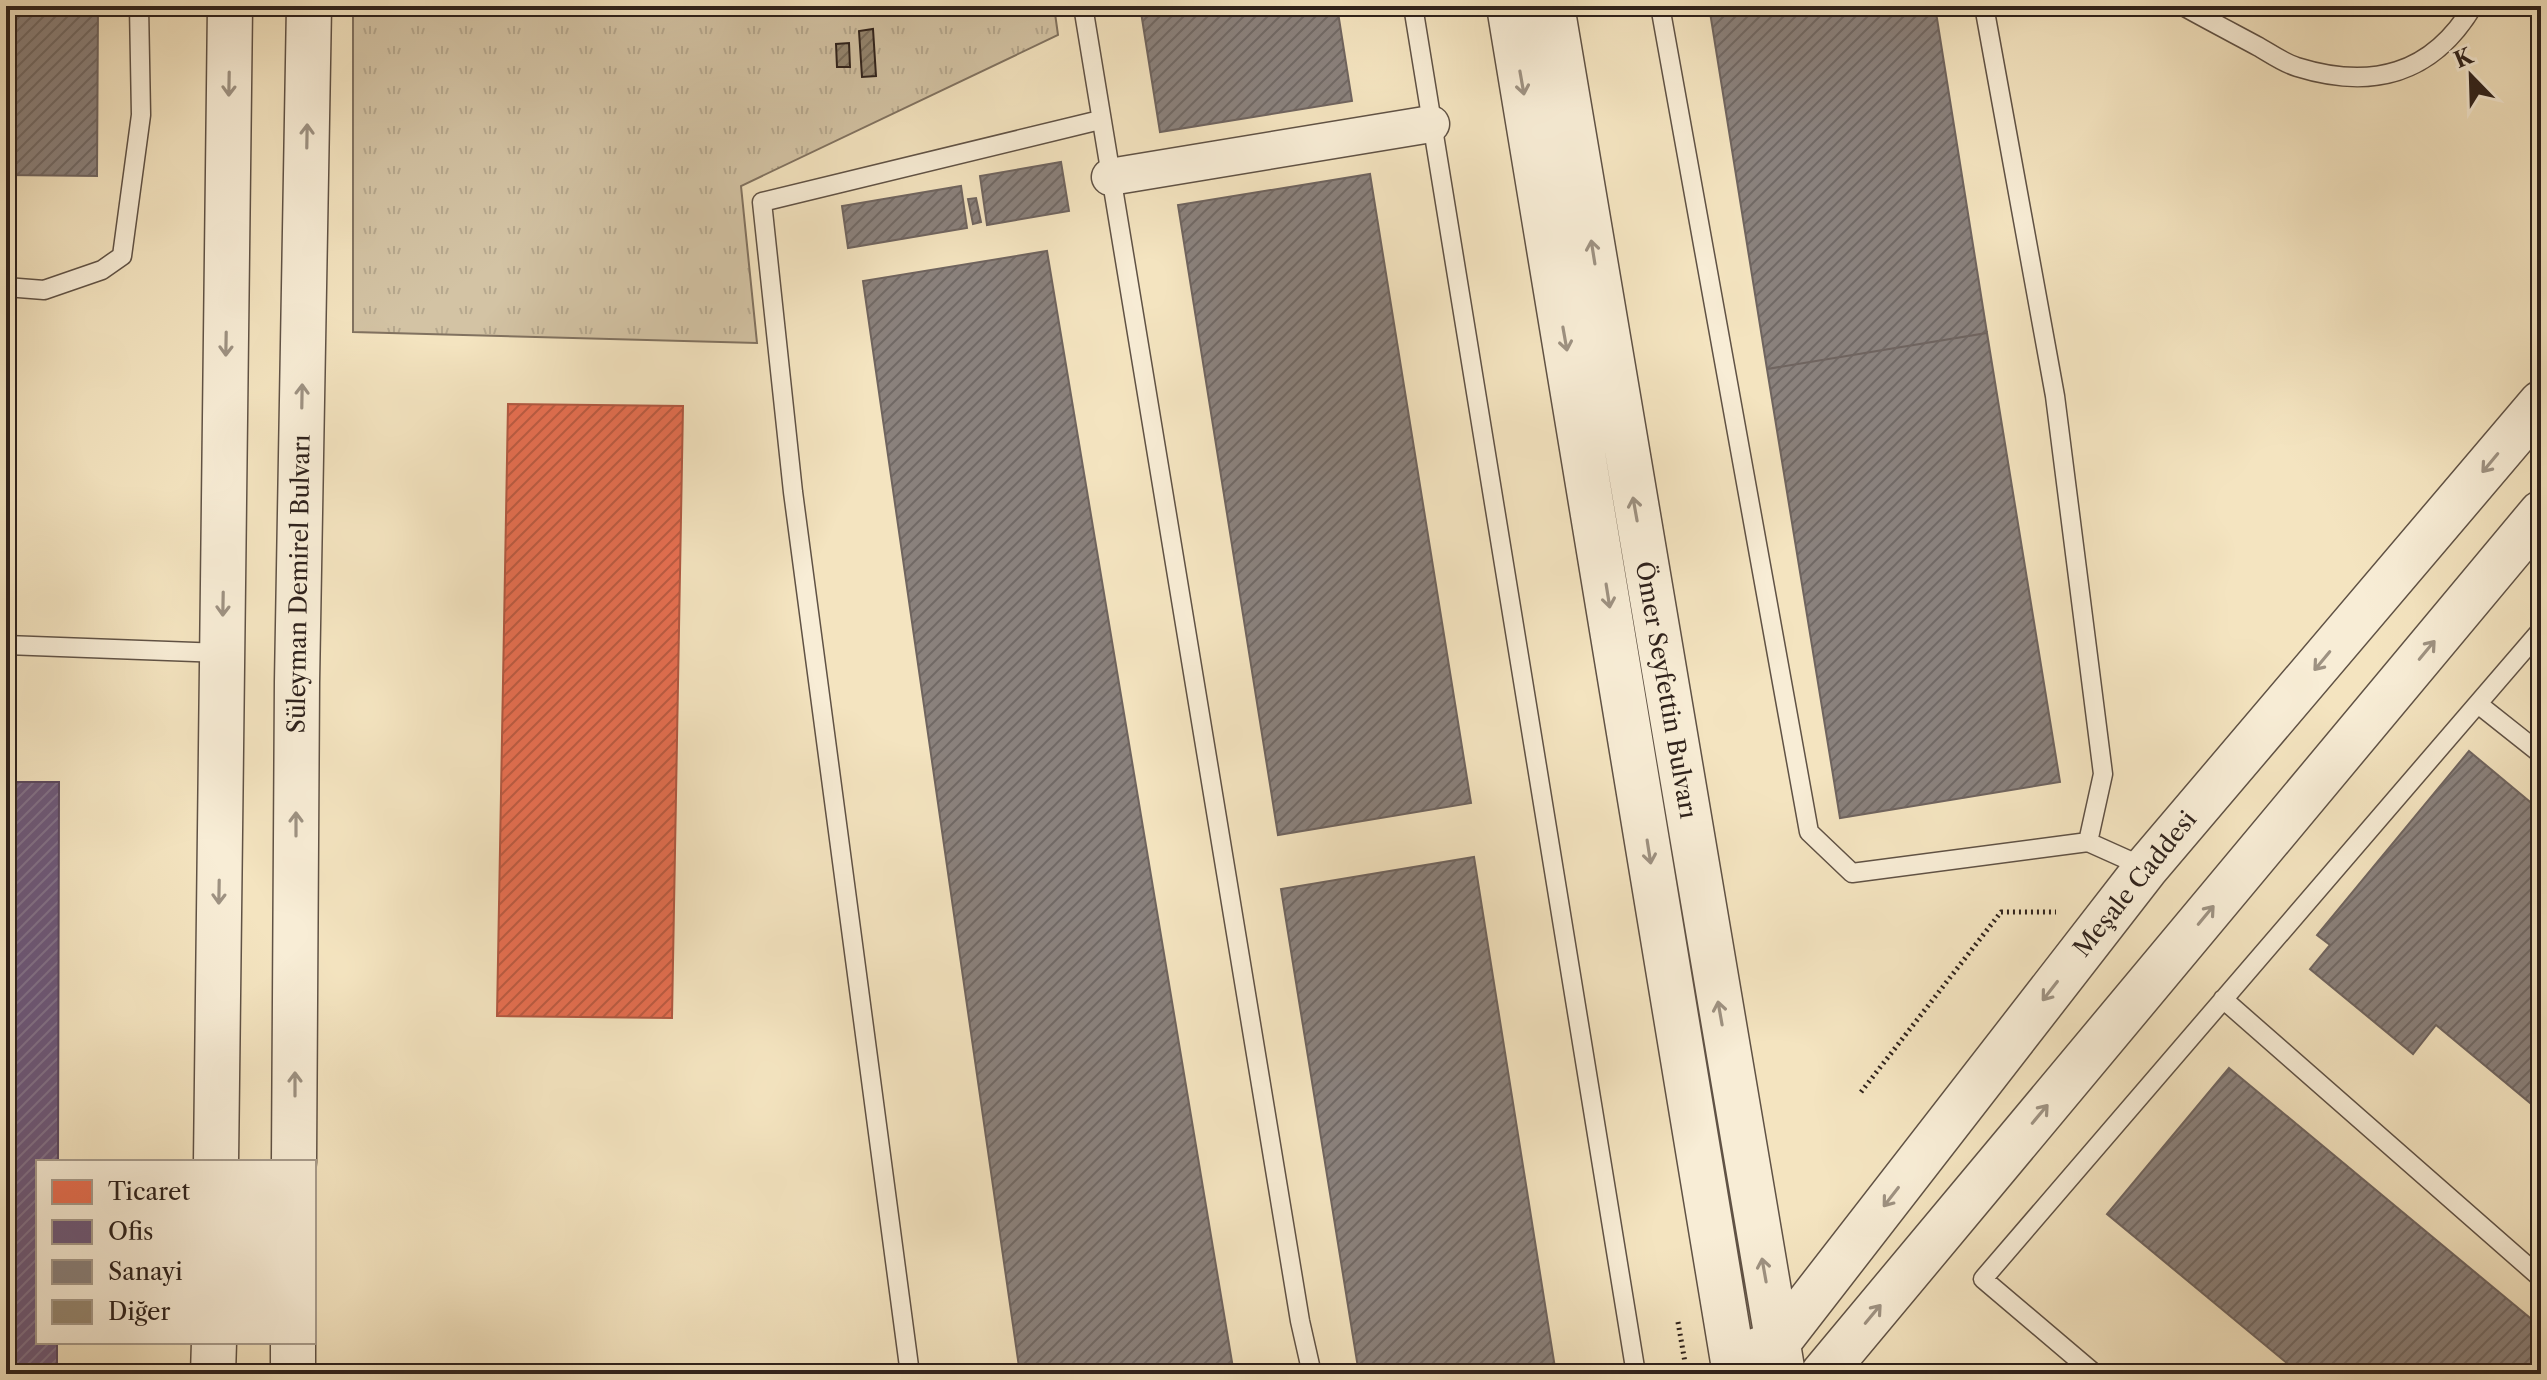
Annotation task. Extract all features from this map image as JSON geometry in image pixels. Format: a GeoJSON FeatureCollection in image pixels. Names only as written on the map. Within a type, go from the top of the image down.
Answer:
{"type":"FeatureCollection","features":[{"type":"Feature","properties":{"kind":"street"},"geometry":{"type":"LineString","coordinates":[[216,1160],[230,6]]}},
{"type":"Feature","properties":{"kind":"street","name":"Süleyman Demirel Bulvarı"},"geometry":{"type":"LineString","coordinates":[[294,1160],[297,682],[309,6]]}},
{"type":"Feature","properties":{"kind":"street","name":"Ömer Seyfettin Bulvarı"},"geometry":{"type":"LineString","coordinates":[[1509,6],[1733,1365]]}},
{"type":"Feature","properties":{"kind":"street","name":"Ömer Seyfettin Bulvarı"},"geometry":{"type":"LineString","coordinates":[[1552,6],[1780,1359]]}},
{"type":"Feature","properties":{"kind":"street"},"geometry":{"type":"LineString","coordinates":[[1110,177],[1431,124]]}},
{"type":"Feature","properties":{"kind":"street","name":"Meşale Caddesi"},"geometry":{"type":"LineString","coordinates":[[1780,1359],[2146,868],[2541,403]]}},
{"type":"Feature","properties":{"kind":"street"},"geometry":{"type":"LineString","coordinates":[[1823,1374],[2541,513]]}},
{"type":"Feature","properties":{"kind":"street"},"geometry":{"type":"LineString","coordinates":[[213,1374],[214,1344]]}},
{"type":"Feature","properties":{"kind":"street"},"geometry":{"type":"LineString","coordinates":[[293,1344],[293,1374]]}},
{"type":"Feature","properties":{"kind":"street"},"geometry":{"type":"LineString","coordinates":[[1733,1365],[1780,1359]]}},
{"type":"Feature","properties":{"kind":"lane"},"geometry":{"type":"LineString","coordinates":[[6,287],[54,288],[102,270],[122,256],[141,115],[139,6]]}},
{"type":"Feature","properties":{"kind":"lane"},"geometry":{"type":"LineString","coordinates":[[1083,6],[1300,1321],[1312,1374]]}},
{"type":"Feature","properties":{"kind":"lane"},"geometry":{"type":"LineString","coordinates":[[1413,6],[1636,1374]]}},
{"type":"Feature","properties":{"kind":"lane"},"geometry":{"type":"LineString","coordinates":[[1660,6],[1809,832],[1852,873],[2088,842],[2146,868]]}},
{"type":"Feature","properties":{"kind":"lane"},"geometry":{"type":"LineString","coordinates":[[1984,6],[2055,396],[2103,774],[2088,842]]}},
{"type":"Feature","properties":{"kind":"lane"},"geometry":{"type":"LineString","coordinates":[[2183,6],[2296,67],[2360,79],[2406,70],[2432,54],[2466,18],[2473,6]]}},
{"type":"Feature","properties":{"kind":"lane"},"geometry":{"type":"LineString","coordinates":[[910,1374],[795,508],[762,202],[1100,120]]}},
{"type":"Feature","properties":{"kind":"lane"},"geometry":{"type":"LineString","coordinates":[[2095,1374],[1983,1279],[2541,630]]}},
{"type":"Feature","properties":{"kind":"lane"},"geometry":{"type":"LineString","coordinates":[[6,645],[222,653]]}},
{"type":"Feature","properties":{"kind":"lane"},"geometry":{"type":"LineString","coordinates":[[2478,704],[2541,754]]}},
{"type":"Feature","properties":{"kind":"lane"},"geometry":{"type":"LineString","coordinates":[[2223,999],[2541,1278]]}},
{"type":"Feature","properties":{"kind":"path"},"geometry":{"type":"LineString","coordinates":[[1861,1092],[2001,912],[2112,911]]}},
{"type":"Feature","properties":{"kind":"path"},"geometry":{"type":"LineString","coordinates":[[1678,1322],[1687,1374]]}},
{"type":"Feature","properties":{"kind":"green space"},"geometry":{"type":"Polygon","coordinates":[[[353,6],[1054,6],[1058,35],[741,186],[757,343],[353,332],[353,6]]]}},
{"type":"Feature","properties":{"kind":"building: Ticaret"},"geometry":{"type":"Polygon","coordinates":[[[508,404],[683,406],[672,1018],[497,1016],[508,404]]]}},
{"type":"Feature","properties":{"kind":"building: Ofis"},"geometry":{"type":"Polygon","coordinates":[[[6,782],[59,782],[58,1160],[36,1160],[36,1344],[57,1344],[57,1374],[6,1374],[6,782]]]}},
{"type":"Feature","properties":{"kind":"building: Sanayi"},"geometry":{"type":"Polygon","coordinates":[[[6,6],[98,6],[97,176],[6,175],[6,6]]]}},
{"type":"Feature","properties":{"kind":"building: Sanayi"},"geometry":{"type":"Polygon","coordinates":[[[1140,6],[1337,6],[1352,101],[1160,132],[1140,6]]]}},
{"type":"Feature","properties":{"kind":"building: Sanayi"},"geometry":{"type":"Polygon","coordinates":[[[1709,6],[1935,6],[1987,333],[1767,369],[1709,6]]]}},
{"type":"Feature","properties":{"kind":"building: Sanayi"},"geometry":{"type":"Polygon","coordinates":[[[1061,162],[1069,211],[987,225],[980,176],[1061,162]]]}},
{"type":"Feature","properties":{"kind":"building: Sanayi"},"geometry":{"type":"Polygon","coordinates":[[[1370,174],[1471,803],[1278,835],[1178,205],[1370,174]]]}},
{"type":"Feature","properties":{"kind":"building: Sanayi"},"geometry":{"type":"Polygon","coordinates":[[[961,186],[967,228],[848,248],[842,206],[961,186]]]}},
{"type":"Feature","properties":{"kind":"building: Sanayi"},"geometry":{"type":"Polygon","coordinates":[[[976,198],[981,222],[973,224],[968,199],[976,198]]]}},
{"type":"Feature","properties":{"kind":"building: Sanayi"},"geometry":{"type":"Polygon","coordinates":[[[1047,251],[1234,1374],[1020,1374],[863,281],[1047,251]]]}},
{"type":"Feature","properties":{"kind":"building: Sanayi"},"geometry":{"type":"Polygon","coordinates":[[[1987,333],[2060,782],[1840,818],[1767,369],[1987,333]]]}},
{"type":"Feature","properties":{"kind":"building: Sanayi"},"geometry":{"type":"Polygon","coordinates":[[[2469,751],[2541,811],[2541,1112],[2436,1025],[2413,1054],[2310,969],[2330,945],[2317,935],[2469,751]]]}},
{"type":"Feature","properties":{"kind":"building: Sanayi"},"geometry":{"type":"Polygon","coordinates":[[[1474,857],[1556,1374],[1359,1374],[1281,889],[1474,857]]]}},
{"type":"Feature","properties":{"kind":"building: Sanayi"},"geometry":{"type":"Polygon","coordinates":[[[2229,1068],[2541,1327],[2541,1374],[2300,1374],[2107,1214],[2229,1068]]]}},
{"type":"Feature","properties":{"kind":"building: Diğer"},"geometry":{"type":"Polygon","coordinates":[[[873,29],[876,76],[862,77],[859,31],[873,29]]]}},
{"type":"Feature","properties":{"kind":"building: Diğer"},"geometry":{"type":"Polygon","coordinates":[[[849,43],[850,67],[837,67],[836,44],[849,43]]]}}]}
